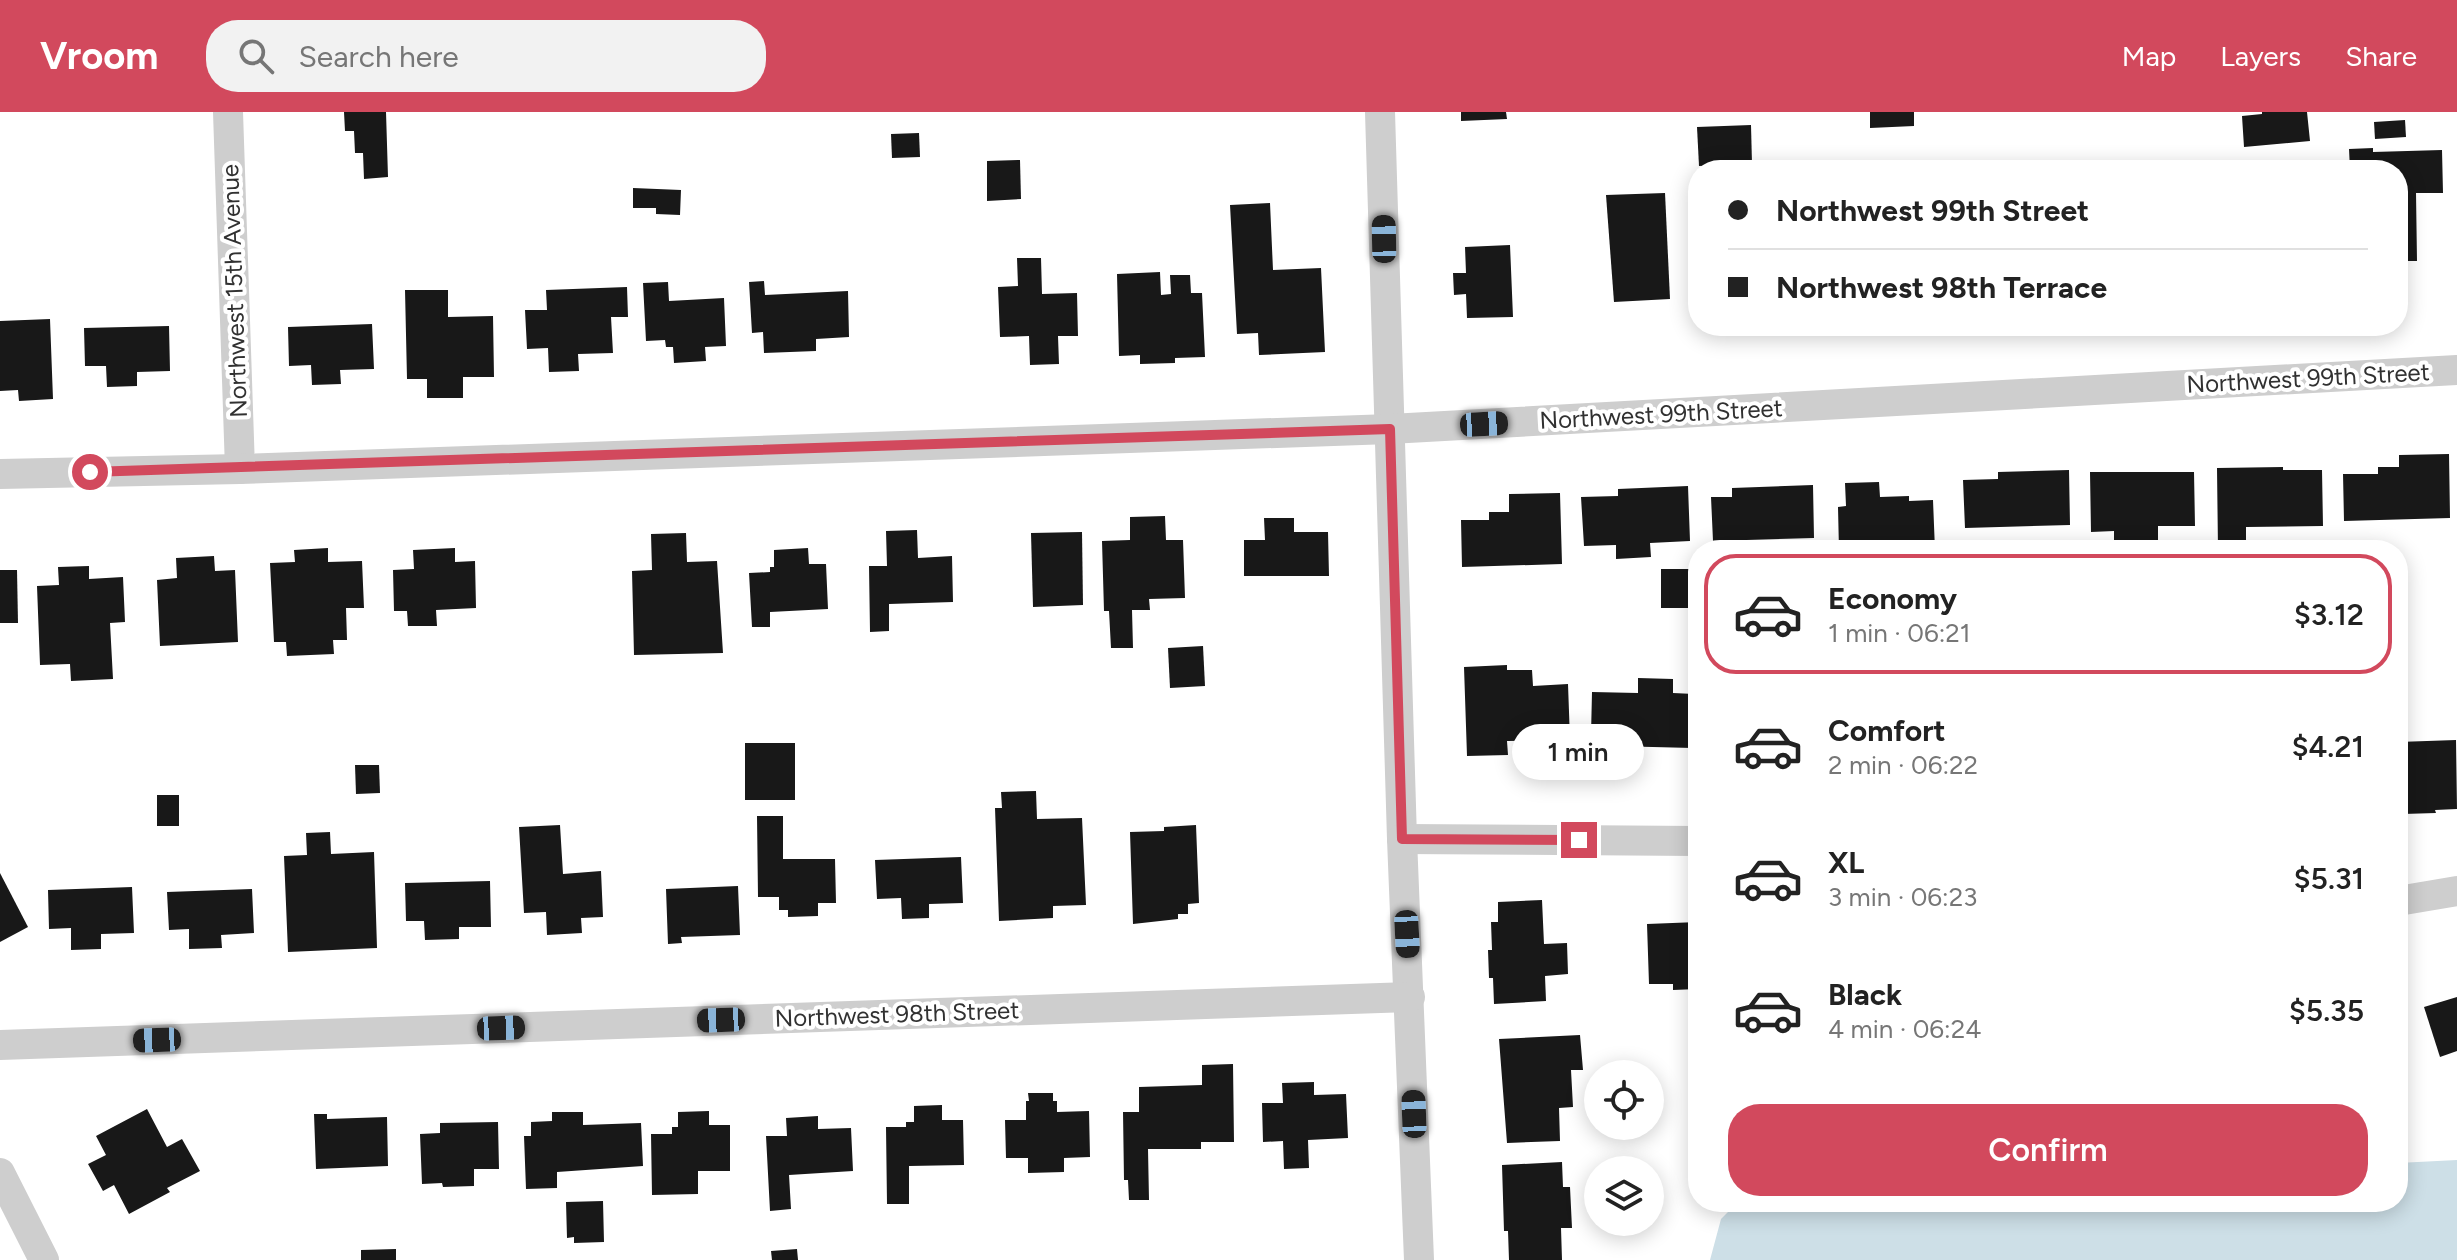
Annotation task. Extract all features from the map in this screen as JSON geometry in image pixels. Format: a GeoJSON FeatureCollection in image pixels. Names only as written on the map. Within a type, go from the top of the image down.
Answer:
{"type":"FeatureCollection","features":[{"type":"Feature","properties":{"kind":"street","name":"Northwest 15th Avenue"},"geometry":{"type":"LineString","coordinates":[[228,112],[240,469]]}},
{"type":"Feature","properties":{"kind":"street"},"geometry":{"type":"LineString","coordinates":[[1380,112],[1402,839],[1419,1260]]}},
{"type":"Feature","properties":{"kind":"street","name":"Northwest 99th Street"},"geometry":{"type":"LineString","coordinates":[[0,474],[240,469],[1390,429],[2457,370]]}},
{"type":"Feature","properties":{"kind":"street"},"geometry":{"type":"LineString","coordinates":[[1402,839],[1688,841]]}},
{"type":"Feature","properties":{"kind":"street"},"geometry":{"type":"LineString","coordinates":[[2408,899],[2457,891]]}},
{"type":"Feature","properties":{"kind":"street","name":"Northwest 98th Street"},"geometry":{"type":"LineString","coordinates":[[0,1045],[1410,997]]}},
{"type":"Feature","properties":{"kind":"street"},"geometry":{"type":"LineString","coordinates":[[0,1173],[44,1260]]}},
{"type":"Feature","properties":{"kind":"shaded area"},"geometry":{"type":"Polygon","coordinates":[[[2457,1160],[2457,1260],[1710,1260],[1721,1219],[1728,1212],[2408,1212],[2408,1162],[2457,1160]]]}},
{"type":"Feature","properties":{"kind":"building"},"geometry":{"type":"Polygon","coordinates":[[[344,112],[386,112],[388,177],[364,179],[363,153],[355,153],[354,131],[345,131],[344,112]]]}},
{"type":"Feature","properties":{"kind":"building"},"geometry":{"type":"Polygon","coordinates":[[[1461,112],[1506,112],[1507,119],[1461,121],[1461,112]]]}},
{"type":"Feature","properties":{"kind":"building"},"geometry":{"type":"Polygon","coordinates":[[[1870,112],[1914,112],[1914,126],[1870,128],[1870,112]]]}},
{"type":"Feature","properties":{"kind":"building"},"geometry":{"type":"Polygon","coordinates":[[[2262,112],[2307,112],[2310,141],[2244,147],[2242,116],[2262,112]]]}},
{"type":"Feature","properties":{"kind":"building"},"geometry":{"type":"Polygon","coordinates":[[[2405,120],[2406,137],[2375,139],[2374,122],[2405,120]]]}},
{"type":"Feature","properties":{"kind":"building"},"geometry":{"type":"Polygon","coordinates":[[[1751,125],[1752,160],[1699,160],[1697,127],[1751,125]]]}},
{"type":"Feature","properties":{"kind":"building"},"geometry":{"type":"Polygon","coordinates":[[[919,133],[920,157],[892,158],[891,134],[919,133]]]}},
{"type":"Feature","properties":{"kind":"building"},"geometry":{"type":"Polygon","coordinates":[[[2373,148],[2373,152],[2442,150],[2443,193],[2416,193],[2417,261],[2408,261],[2408,160],[2350,160],[2349,149],[2373,148]]]}},
{"type":"Feature","properties":{"kind":"building"},"geometry":{"type":"Polygon","coordinates":[[[1020,160],[1021,199],[987,201],[987,161],[1020,160]]]}},
{"type":"Feature","properties":{"kind":"building"},"geometry":{"type":"Polygon","coordinates":[[[633,188],[681,190],[680,215],[656,214],[656,208],[633,208],[633,188]]]}},
{"type":"Feature","properties":{"kind":"building"},"geometry":{"type":"Polygon","coordinates":[[[1665,193],[1670,299],[1614,302],[1606,195],[1665,193]]]}},
{"type":"Feature","properties":{"kind":"building"},"geometry":{"type":"Polygon","coordinates":[[[1270,203],[1273,270],[1321,268],[1325,352],[1259,355],[1258,333],[1237,334],[1230,205],[1270,203]]]}},
{"type":"Feature","properties":{"kind":"building"},"geometry":{"type":"Polygon","coordinates":[[[1510,245],[1513,317],[1467,318],[1466,294],[1454,295],[1453,273],[1466,273],[1465,247],[1510,245]]]}},
{"type":"Feature","properties":{"kind":"building"},"geometry":{"type":"Polygon","coordinates":[[[1017,258],[1041,258],[1042,294],[1077,293],[1078,336],[1058,336],[1059,364],[1030,365],[1029,336],[1000,337],[998,287],[1018,286],[1017,258]]]}},
{"type":"Feature","properties":{"kind":"building"},"geometry":{"type":"Polygon","coordinates":[[[1160,272],[1161,295],[1171,294],[1170,275],[1190,275],[1191,293],[1202,293],[1205,357],[1175,358],[1175,363],[1140,364],[1140,355],[1119,356],[1117,274],[1160,272]]]}},
{"type":"Feature","properties":{"kind":"building"},"geometry":{"type":"Polygon","coordinates":[[[764,281],[765,295],[848,291],[849,337],[816,339],[816,351],[764,353],[763,332],[752,333],[749,282],[764,281]]]}},
{"type":"Feature","properties":{"kind":"building"},"geometry":{"type":"Polygon","coordinates":[[[668,282],[669,301],[724,298],[726,346],[705,347],[706,361],[674,363],[673,347],[666,347],[665,340],[646,341],[643,283],[668,282]]]}},
{"type":"Feature","properties":{"kind":"building"},"geometry":{"type":"Polygon","coordinates":[[[627,287],[628,317],[611,317],[613,353],[578,354],[579,371],[549,372],[548,348],[527,349],[525,310],[547,310],[546,290],[627,287]]]}},
{"type":"Feature","properties":{"kind":"building"},"geometry":{"type":"Polygon","coordinates":[[[405,290],[448,290],[448,317],[493,316],[494,377],[463,377],[463,398],[427,398],[427,379],[407,379],[405,290]]]}},
{"type":"Feature","properties":{"kind":"building"},"geometry":{"type":"Polygon","coordinates":[[[50,319],[53,399],[19,401],[18,390],[0,391],[0,321],[50,319]]]}},
{"type":"Feature","properties":{"kind":"building"},"geometry":{"type":"Polygon","coordinates":[[[372,324],[374,369],[340,370],[341,384],[312,385],[311,365],[289,366],[288,327],[372,324]]]}},
{"type":"Feature","properties":{"kind":"building"},"geometry":{"type":"Polygon","coordinates":[[[169,326],[170,371],[137,372],[137,386],[107,387],[106,366],[85,366],[84,328],[169,326]]]}},
{"type":"Feature","properties":{"kind":"building"},"geometry":{"type":"Polygon","coordinates":[[[2449,454],[2450,518],[2344,521],[2343,474],[2378,474],[2378,467],[2399,467],[2399,455],[2449,454]]]}},
{"type":"Feature","properties":{"kind":"building"},"geometry":{"type":"Polygon","coordinates":[[[2217,468],[2322,470],[2323,526],[2246,527],[2246,540],[2218,540],[2217,468]]]}},
{"type":"Feature","properties":{"kind":"building"},"geometry":{"type":"Polygon","coordinates":[[[2069,470],[2070,525],[1965,528],[1963,480],[1998,479],[1998,472],[2069,470]]]}},
{"type":"Feature","properties":{"kind":"building"},"geometry":{"type":"Polygon","coordinates":[[[2090,472],[2194,472],[2195,526],[2158,526],[2158,540],[2114,540],[2114,531],[2091,532],[2090,472]]]}},
{"type":"Feature","properties":{"kind":"building"},"geometry":{"type":"Polygon","coordinates":[[[1879,482],[1880,497],[1909,496],[1909,501],[1933,500],[1935,540],[1839,540],[1838,507],[1846,506],[1845,483],[1879,482]]]}},
{"type":"Feature","properties":{"kind":"building"},"geometry":{"type":"Polygon","coordinates":[[[1813,485],[1814,538],[1713,540],[1711,497],[1732,497],[1732,488],[1813,485]]]}},
{"type":"Feature","properties":{"kind":"building"},"geometry":{"type":"Polygon","coordinates":[[[1688,486],[1690,540],[1650,543],[1651,557],[1616,559],[1616,545],[1584,546],[1581,497],[1618,496],[1618,489],[1688,486]]]}},
{"type":"Feature","properties":{"kind":"building"},"geometry":{"type":"Polygon","coordinates":[[[1560,493],[1562,564],[1462,567],[1461,520],[1489,520],[1489,512],[1509,512],[1509,494],[1560,493]]]}},
{"type":"Feature","properties":{"kind":"building"},"geometry":{"type":"Polygon","coordinates":[[[1165,516],[1166,540],[1183,540],[1185,598],[1149,599],[1150,610],[1132,610],[1133,648],[1111,648],[1109,611],[1104,611],[1102,541],[1130,540],[1130,517],[1165,516]]]}},
{"type":"Feature","properties":{"kind":"building"},"geometry":{"type":"Polygon","coordinates":[[[1264,518],[1294,518],[1294,532],[1328,532],[1329,576],[1244,576],[1244,540],[1265,540],[1264,518]]]}},
{"type":"Feature","properties":{"kind":"building"},"geometry":{"type":"Polygon","coordinates":[[[917,530],[918,558],[952,556],[953,602],[889,604],[889,631],[870,632],[869,566],[887,566],[886,531],[917,530]]]}},
{"type":"Feature","properties":{"kind":"building"},"geometry":{"type":"Polygon","coordinates":[[[1082,532],[1083,605],[1033,607],[1031,533],[1082,532]]]}},
{"type":"Feature","properties":{"kind":"building"},"geometry":{"type":"Polygon","coordinates":[[[686,533],[687,562],[717,561],[723,653],[634,655],[632,571],[652,570],[651,534],[686,533]]]}},
{"type":"Feature","properties":{"kind":"building"},"geometry":{"type":"Polygon","coordinates":[[[328,548],[328,562],[362,561],[364,608],[346,608],[347,640],[333,640],[334,654],[287,656],[286,642],[274,642],[270,563],[295,562],[294,550],[328,548]]]}},
{"type":"Feature","properties":{"kind":"building"},"geometry":{"type":"Polygon","coordinates":[[[455,548],[455,562],[475,561],[476,608],[436,610],[437,626],[408,626],[407,611],[394,611],[393,570],[414,569],[413,550],[455,548]]]}},
{"type":"Feature","properties":{"kind":"building"},"geometry":{"type":"Polygon","coordinates":[[[808,548],[809,564],[826,564],[828,609],[770,612],[770,627],[752,627],[749,573],[770,572],[770,567],[774,567],[774,550],[808,548]]]}},
{"type":"Feature","properties":{"kind":"building"},"geometry":{"type":"Polygon","coordinates":[[[214,556],[215,571],[235,570],[238,642],[160,646],[157,580],[177,578],[176,558],[214,556]]]}},
{"type":"Feature","properties":{"kind":"building"},"geometry":{"type":"Polygon","coordinates":[[[89,566],[89,579],[123,577],[125,622],[110,623],[113,679],[71,681],[70,664],[40,665],[37,586],[59,585],[58,567],[89,566]]]}},
{"type":"Feature","properties":{"kind":"building"},"geometry":{"type":"Polygon","coordinates":[[[1661,569],[1688,569],[1688,608],[1661,608],[1661,569]]]}},
{"type":"Feature","properties":{"kind":"building"},"geometry":{"type":"Polygon","coordinates":[[[0,570],[17,570],[18,623],[0,623],[0,570]]]}},
{"type":"Feature","properties":{"kind":"building"},"geometry":{"type":"Polygon","coordinates":[[[1203,646],[1205,686],[1170,688],[1168,648],[1203,646]]]}},
{"type":"Feature","properties":{"kind":"building"},"geometry":{"type":"Polygon","coordinates":[[[1507,665],[1507,670],[1532,670],[1533,686],[1568,684],[1570,740],[1507,741],[1508,755],[1467,756],[1464,667],[1507,665]]]}},
{"type":"Feature","properties":{"kind":"building"},"geometry":{"type":"Polygon","coordinates":[[[1638,678],[1673,679],[1673,693],[1688,694],[1688,748],[1612,746],[1612,736],[1591,735],[1592,692],[1638,693],[1638,678]]]}},
{"type":"Feature","properties":{"kind":"building"},"geometry":{"type":"Polygon","coordinates":[[[2456,740],[2457,809],[2408,814],[2408,742],[2456,740]]]}},
{"type":"Feature","properties":{"kind":"building"},"geometry":{"type":"Polygon","coordinates":[[[745,743],[795,743],[795,800],[745,800],[745,743]]]}},
{"type":"Feature","properties":{"kind":"building"},"geometry":{"type":"Polygon","coordinates":[[[355,765],[379,765],[380,793],[356,794],[355,765]]]}},
{"type":"Feature","properties":{"kind":"building"},"geometry":{"type":"Polygon","coordinates":[[[1036,791],[1037,819],[1082,818],[1086,905],[1053,906],[1053,918],[999,921],[995,808],[1002,808],[1001,792],[1036,791]]]}},
{"type":"Feature","properties":{"kind":"building"},"geometry":{"type":"Polygon","coordinates":[[[157,795],[179,795],[179,826],[157,826],[157,795]]]}},
{"type":"Feature","properties":{"kind":"building"},"geometry":{"type":"Polygon","coordinates":[[[757,816],[783,816],[783,859],[835,859],[836,903],[818,903],[818,916],[788,917],[788,910],[779,910],[779,897],[758,897],[757,816]]]}},
{"type":"Feature","properties":{"kind":"building"},"geometry":{"type":"Polygon","coordinates":[[[560,825],[563,874],[601,871],[603,917],[581,918],[582,933],[547,935],[546,912],[524,913],[519,827],[560,825]]]}},
{"type":"Feature","properties":{"kind":"building"},"geometry":{"type":"Polygon","coordinates":[[[1196,825],[1199,903],[1188,904],[1188,914],[1178,914],[1178,919],[1133,924],[1130,832],[1164,831],[1164,827],[1196,825]]]}},
{"type":"Feature","properties":{"kind":"building"},"geometry":{"type":"Polygon","coordinates":[[[330,832],[331,854],[374,852],[377,948],[288,952],[284,856],[307,855],[306,833],[330,832]]]}},
{"type":"Feature","properties":{"kind":"building"},"geometry":{"type":"Polygon","coordinates":[[[961,857],[963,903],[929,904],[929,918],[902,919],[901,898],[877,899],[875,860],[961,857]]]}},
{"type":"Feature","properties":{"kind":"building"},"geometry":{"type":"Polygon","coordinates":[[[0,873],[28,927],[0,942],[0,873]]]}},
{"type":"Feature","properties":{"kind":"building"},"geometry":{"type":"Polygon","coordinates":[[[490,881],[491,927],[459,927],[459,939],[425,940],[424,921],[406,921],[405,883],[490,881]]]}},
{"type":"Feature","properties":{"kind":"building"},"geometry":{"type":"Polygon","coordinates":[[[738,886],[740,935],[681,937],[682,943],[668,944],[666,889],[738,886]]]}},
{"type":"Feature","properties":{"kind":"building"},"geometry":{"type":"Polygon","coordinates":[[[132,887],[134,933],[101,934],[101,949],[71,950],[71,928],[49,929],[48,890],[132,887]]]}},
{"type":"Feature","properties":{"kind":"building"},"geometry":{"type":"Polygon","coordinates":[[[252,889],[254,933],[221,935],[222,948],[189,949],[189,929],[169,930],[167,892],[252,889]]]}},
{"type":"Feature","properties":{"kind":"building"},"geometry":{"type":"Polygon","coordinates":[[[1542,900],[1544,944],[1567,943],[1568,974],[1545,976],[1546,1001],[1494,1004],[1488,950],[1492,950],[1491,922],[1498,922],[1498,902],[1542,900]]]}},
{"type":"Feature","properties":{"kind":"building"},"geometry":{"type":"Polygon","coordinates":[[[1688,922],[1688,989],[1673,990],[1673,984],[1649,984],[1647,924],[1688,922]]]}},
{"type":"Feature","properties":{"kind":"building"},"geometry":{"type":"Polygon","coordinates":[[[2457,997],[2457,1051],[2440,1057],[2424,1007],[2457,997]]]}},
{"type":"Feature","properties":{"kind":"building"},"geometry":{"type":"Polygon","coordinates":[[[1580,1035],[1583,1070],[1571,1070],[1573,1107],[1559,1108],[1560,1141],[1507,1143],[1499,1039],[1580,1035]]]}},
{"type":"Feature","properties":{"kind":"building"},"geometry":{"type":"Polygon","coordinates":[[[1233,1064],[1234,1142],[1201,1142],[1201,1149],[1148,1149],[1149,1200],[1129,1200],[1128,1180],[1124,1180],[1123,1112],[1139,1112],[1139,1087],[1202,1085],[1202,1065],[1233,1064]]]}},
{"type":"Feature","properties":{"kind":"building"},"geometry":{"type":"Polygon","coordinates":[[[1314,1082],[1314,1095],[1346,1094],[1348,1138],[1308,1140],[1309,1168],[1284,1169],[1283,1141],[1263,1142],[1262,1103],[1283,1103],[1282,1083],[1314,1082]]]}},
{"type":"Feature","properties":{"kind":"building"},"geometry":{"type":"Polygon","coordinates":[[[1028,1093],[1053,1093],[1057,1112],[1089,1111],[1090,1157],[1064,1158],[1064,1172],[1028,1173],[1028,1158],[1006,1158],[1005,1120],[1026,1120],[1028,1093]]]}},
{"type":"Feature","properties":{"kind":"building"},"geometry":{"type":"Polygon","coordinates":[[[942,1105],[942,1120],[963,1120],[964,1165],[909,1166],[909,1204],[887,1204],[886,1127],[906,1127],[906,1122],[914,1122],[914,1106],[942,1105]]]}},
{"type":"Feature","properties":{"kind":"building"},"geometry":{"type":"Polygon","coordinates":[[[147,1109],[167,1147],[182,1139],[200,1171],[167,1188],[170,1192],[129,1214],[114,1185],[103,1191],[88,1164],[106,1155],[96,1136],[147,1109]]]}},
{"type":"Feature","properties":{"kind":"building"},"geometry":{"type":"Polygon","coordinates":[[[709,1111],[709,1125],[730,1125],[730,1171],[698,1171],[698,1194],[652,1195],[651,1134],[672,1134],[672,1127],[678,1127],[678,1112],[709,1111]]]}},
{"type":"Feature","properties":{"kind":"building"},"geometry":{"type":"Polygon","coordinates":[[[552,1112],[583,1112],[583,1125],[641,1123],[643,1166],[557,1172],[557,1188],[526,1189],[524,1136],[531,1136],[531,1122],[552,1121],[552,1112]]]}},
{"type":"Feature","properties":{"kind":"building"},"geometry":{"type":"Polygon","coordinates":[[[314,1114],[327,1114],[327,1119],[387,1117],[388,1166],[316,1169],[314,1114]]]}},
{"type":"Feature","properties":{"kind":"building"},"geometry":{"type":"Polygon","coordinates":[[[818,1116],[818,1129],[851,1128],[853,1171],[789,1175],[791,1209],[770,1211],[766,1136],[787,1136],[786,1118],[818,1116]]]}},
{"type":"Feature","properties":{"kind":"building"},"geometry":{"type":"Polygon","coordinates":[[[498,1122],[499,1169],[474,1169],[474,1186],[422,1184],[420,1134],[440,1133],[440,1123],[498,1122]]]}},
{"type":"Feature","properties":{"kind":"building"},"geometry":{"type":"Polygon","coordinates":[[[1562,1162],[1563,1187],[1570,1187],[1572,1228],[1561,1228],[1562,1260],[1509,1260],[1508,1231],[1504,1231],[1502,1165],[1562,1162]]]}},
{"type":"Feature","properties":{"kind":"building"},"geometry":{"type":"Polygon","coordinates":[[[603,1201],[604,1242],[574,1243],[574,1237],[567,1238],[566,1202],[603,1201]]]}},
{"type":"Feature","properties":{"kind":"building"},"geometry":{"type":"Polygon","coordinates":[[[396,1249],[396,1260],[361,1260],[361,1250],[396,1249]]]}},
{"type":"Feature","properties":{"kind":"building"},"geometry":{"type":"Polygon","coordinates":[[[797,1249],[798,1260],[772,1260],[771,1251],[797,1249]]]}},
{"type":"Feature","properties":{"kind":"route"},"geometry":{"type":"LineString","coordinates":[[90,472],[1390,429],[1402,839],[1579,840]]}}]}
